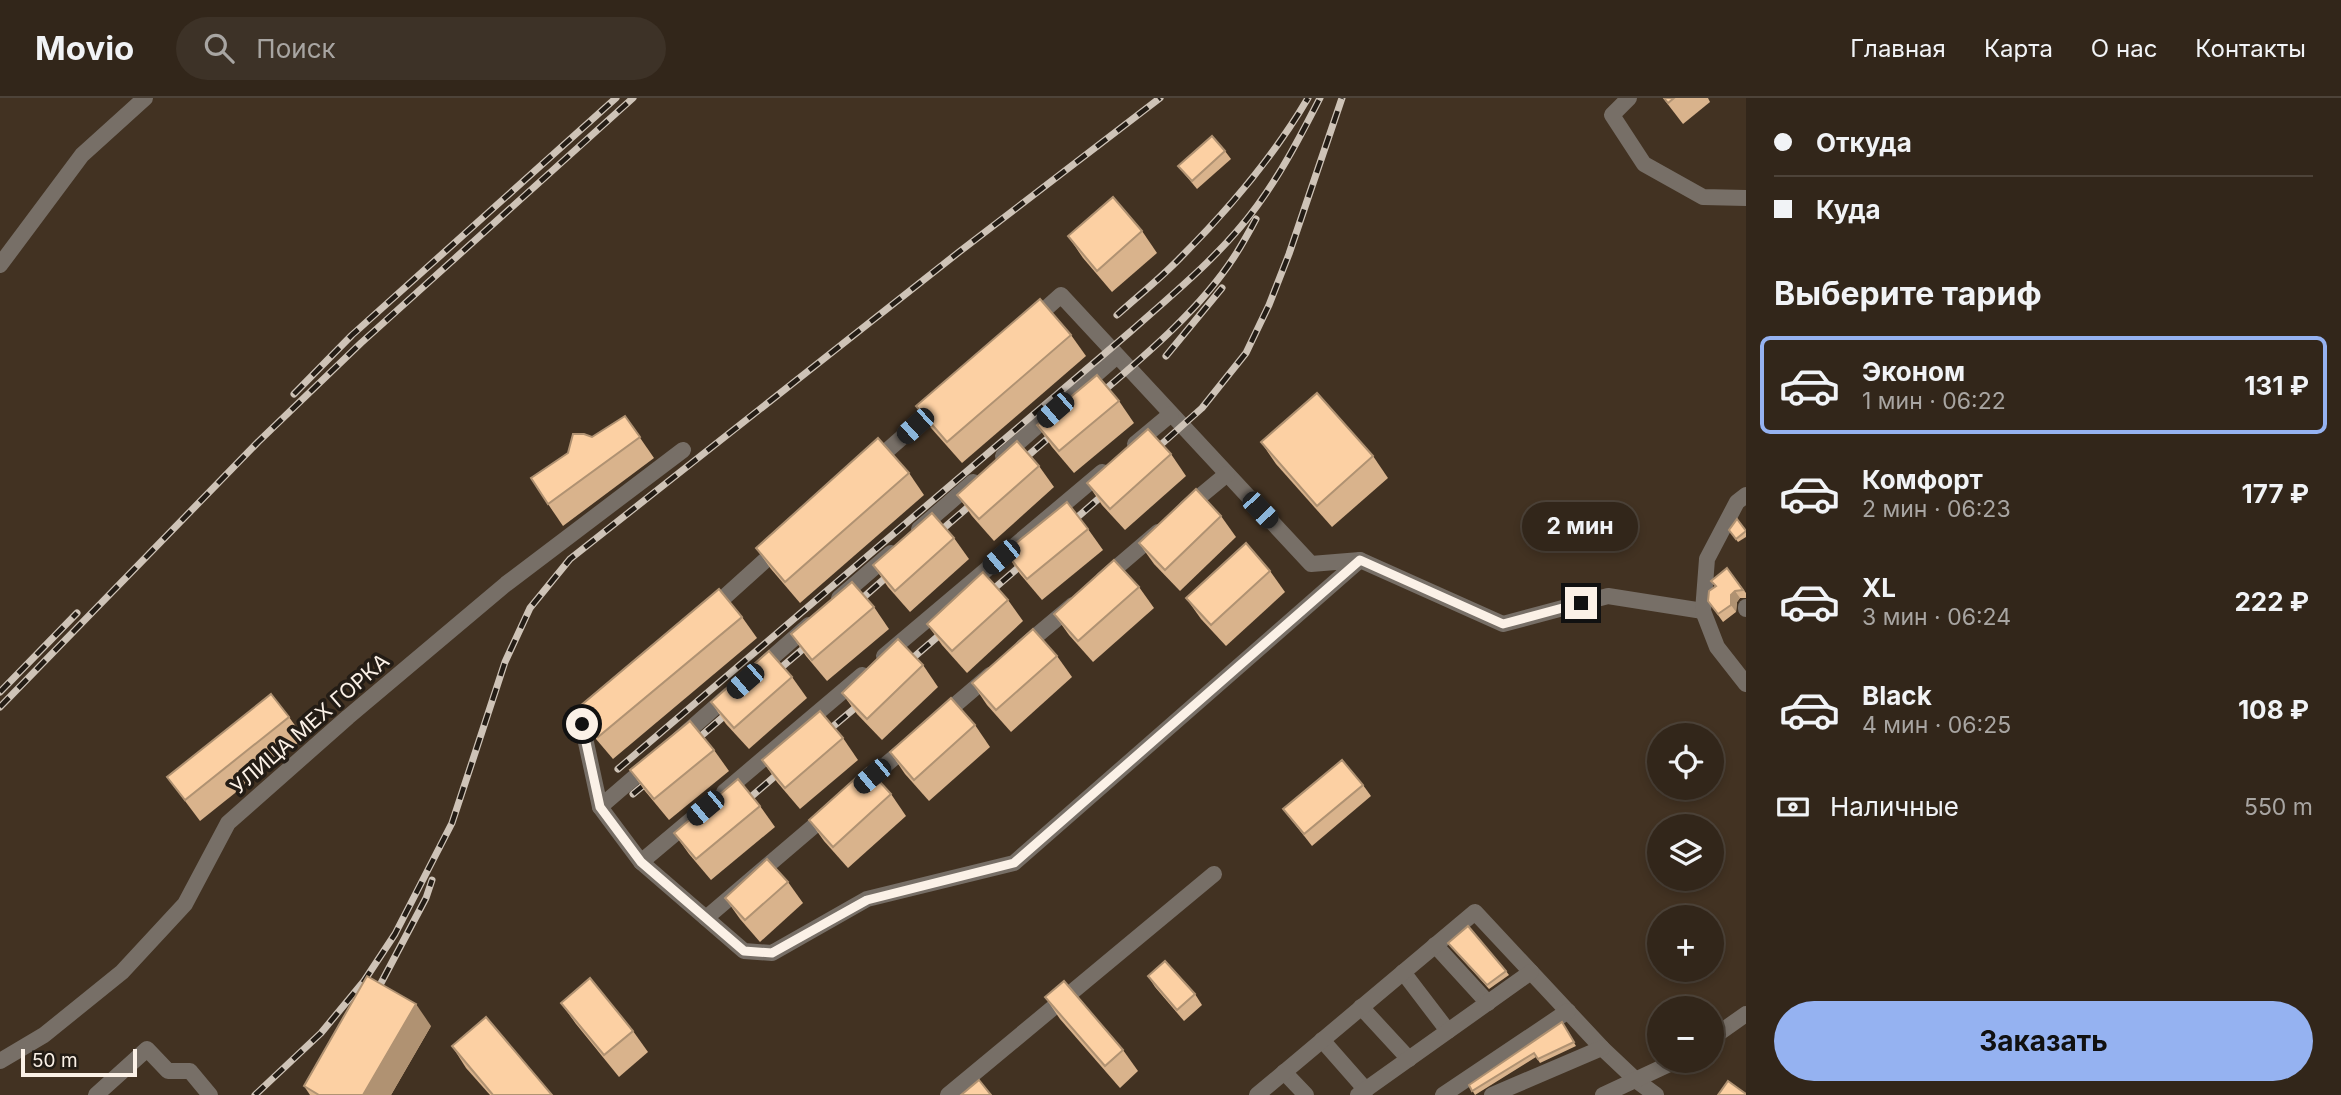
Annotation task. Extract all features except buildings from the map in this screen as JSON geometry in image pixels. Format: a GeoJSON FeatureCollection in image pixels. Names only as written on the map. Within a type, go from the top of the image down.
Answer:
{"type":"FeatureCollection","features":[{"type":"Feature","properties":{"kind":"street"},"geometry":{"type":"LineString","coordinates":[[0,265],[82,155],[145,98]]}},
{"type":"Feature","properties":{"kind":"street"},"geometry":{"type":"LineString","coordinates":[[1629,98],[1612,115],[1644,164],[1703,197],[1746,198]]}},
{"type":"Feature","properties":{"kind":"street"},"geometry":{"type":"LineString","coordinates":[[1019,333],[1061,295],[1311,564],[1360,560],[1503,624],[1608,596],[1703,611]]}},
{"type":"Feature","properties":{"kind":"street"},"geometry":{"type":"LineString","coordinates":[[600,807],[1117,356]]}},
{"type":"Feature","properties":{"kind":"street"},"geometry":{"type":"LineString","coordinates":[[863,472],[957,388]]}},
{"type":"Feature","properties":{"kind":"street"},"geometry":{"type":"LineString","coordinates":[[641,862],[1171,414]]}},
{"type":"Feature","properties":{"kind":"street","name":"УЛИЦА МЕХ ГОРКА"},"geometry":{"type":"LineString","coordinates":[[0,1061],[44,1035],[122,972],[185,904],[228,823],[348,717],[496,593],[683,450]]}},
{"type":"Feature","properties":{"kind":"street"},"geometry":{"type":"LineString","coordinates":[[706,918],[1227,474]]}},
{"type":"Feature","properties":{"kind":"street"},"geometry":{"type":"LineString","coordinates":[[1746,495],[1737,502],[1707,559],[1703,611],[1717,647],[1746,684]]}},
{"type":"Feature","properties":{"kind":"street"},"geometry":{"type":"LineString","coordinates":[[696,622],[790,538]]}},
{"type":"Feature","properties":{"kind":"street"},"geometry":{"type":"LineString","coordinates":[[613,696],[582,724],[600,807],[641,862],[744,951],[772,953],[867,900],[1014,863],[1360,560]]}},
{"type":"Feature","properties":{"kind":"street"},"geometry":{"type":"LineString","coordinates":[[948,1095],[1214,874]]}},
{"type":"Feature","properties":{"kind":"street"},"geometry":{"type":"LineString","coordinates":[[1257,1095],[1475,912],[1602,1048],[1656,1095]]}},
{"type":"Feature","properties":{"kind":"street"},"geometry":{"type":"LineString","coordinates":[[1434,945],[1488,1003]]}},
{"type":"Feature","properties":{"kind":"street"},"geometry":{"type":"LineString","coordinates":[[1403,972],[1448,1031]]}},
{"type":"Feature","properties":{"kind":"street"},"geometry":{"type":"LineString","coordinates":[[1322,1040],[1362,1092],[1531,972]]}},
{"type":"Feature","properties":{"kind":"street"},"geometry":{"type":"LineString","coordinates":[[1362,1007],[1409,1059]]}},
{"type":"Feature","properties":{"kind":"street"},"geometry":{"type":"LineString","coordinates":[[1443,1095],[1568,1011]]}},
{"type":"Feature","properties":{"kind":"street"},"geometry":{"type":"LineString","coordinates":[[1724,1030],[1746,1014]]}},
{"type":"Feature","properties":{"kind":"street"},"geometry":{"type":"LineString","coordinates":[[1492,1095],[1602,1048]]}},
{"type":"Feature","properties":{"kind":"street"},"geometry":{"type":"LineString","coordinates":[[96,1095],[147,1049],[167,1070],[190,1071],[209,1095]]}},
{"type":"Feature","properties":{"kind":"street"},"geometry":{"type":"LineString","coordinates":[[1284,1072],[1306,1095]]}},
{"type":"Feature","properties":{"kind":"street"},"geometry":{"type":"LineString","coordinates":[[1602,1095],[1651,1073]]}},
{"type":"Feature","properties":{"kind":"railway"},"geometry":{"type":"LineString","coordinates":[[294,394],[352,335],[616,98]]}},
{"type":"Feature","properties":{"kind":"railway"},"geometry":{"type":"LineString","coordinates":[[0,707],[258,442],[361,343],[633,98]]}},
{"type":"Feature","properties":{"kind":"railway"},"geometry":{"type":"LineString","coordinates":[[255,1095],[321,1033],[364,981],[395,934],[452,823],[505,662],[530,608],[570,559],[959,252],[1160,98]]}},
{"type":"Feature","properties":{"kind":"railway"},"geometry":{"type":"LineString","coordinates":[[1117,315],[1173,265],[1233,201],[1280,141],[1308,98]]}},
{"type":"Feature","properties":{"kind":"railway"},"geometry":{"type":"LineString","coordinates":[[618,769],[1197,272],[1243,224],[1266,193],[1320,98]]}},
{"type":"Feature","properties":{"kind":"railway"},"geometry":{"type":"LineString","coordinates":[[1147,457],[1202,408],[1246,353],[1289,254],[1342,98]]}},
{"type":"Feature","properties":{"kind":"railway"},"geometry":{"type":"LineString","coordinates":[[1093,400],[1187,315],[1220,277],[1256,219]]}},
{"type":"Feature","properties":{"kind":"railway"},"geometry":{"type":"LineString","coordinates":[[1166,356],[1222,288]]}},
{"type":"Feature","properties":{"kind":"railway"},"geometry":{"type":"LineString","coordinates":[[1016,466],[1061,427]]}},
{"type":"Feature","properties":{"kind":"railway"},"geometry":{"type":"LineString","coordinates":[[1065,528],[1112,487]]}},
{"type":"Feature","properties":{"kind":"railway"},"geometry":{"type":"LineString","coordinates":[[931,539],[981,496]]}},
{"type":"Feature","properties":{"kind":"railway"},"geometry":{"type":"LineString","coordinates":[[982,599],[1033,555]]}},
{"type":"Feature","properties":{"kind":"railway"},"geometry":{"type":"LineString","coordinates":[[849,610],[899,566]]}},
{"type":"Feature","properties":{"kind":"railway"},"geometry":{"type":"LineString","coordinates":[[0,692],[77,613]]}},
{"type":"Feature","properties":{"kind":"railway"},"geometry":{"type":"LineString","coordinates":[[900,669],[950,626]]}},
{"type":"Feature","properties":{"kind":"railway"},"geometry":{"type":"LineString","coordinates":[[769,678],[817,637]]}},
{"type":"Feature","properties":{"kind":"railway"},"geometry":{"type":"LineString","coordinates":[[817,740],[868,697]]}},
{"type":"Feature","properties":{"kind":"railway"},"geometry":{"type":"LineString","coordinates":[[687,748],[737,705]]}},
{"type":"Feature","properties":{"kind":"railway"},"geometry":{"type":"LineString","coordinates":[[738,808],[788,765]]}},
{"type":"Feature","properties":{"kind":"railway"},"geometry":{"type":"LineString","coordinates":[[633,794],[657,774]]}},
{"type":"Feature","properties":{"kind":"railway"},"geometry":{"type":"LineString","coordinates":[[371,1002],[426,898],[432,880]]}},
{"type":"Feature","properties":{"kind":"route"},"geometry":{"type":"LineString","coordinates":[[582,724],[600,807],[641,862],[744,951],[772,953],[867,900],[1014,863],[1360,560],[1503,624],[1581,603]]}}]}
